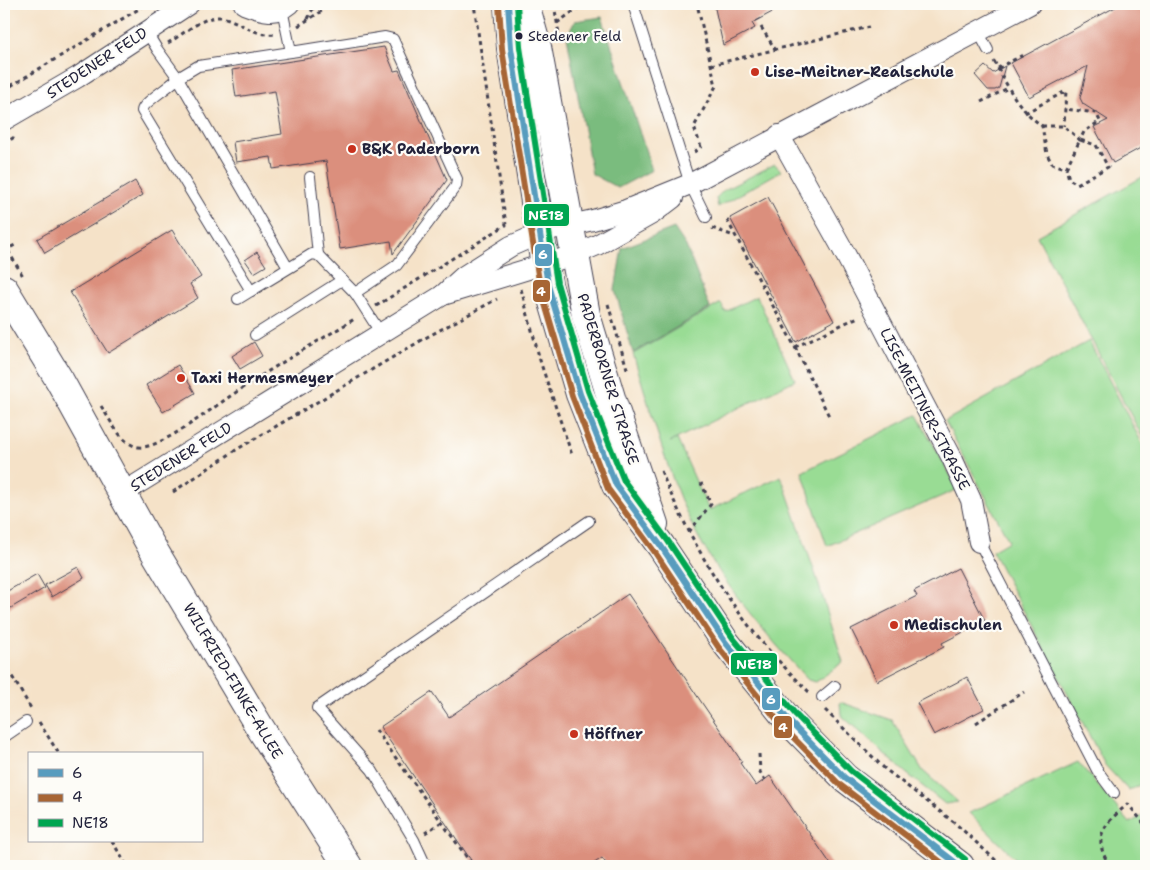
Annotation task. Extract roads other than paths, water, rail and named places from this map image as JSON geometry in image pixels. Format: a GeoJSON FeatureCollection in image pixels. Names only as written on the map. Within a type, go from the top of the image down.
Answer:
{"type":"FeatureCollection","features":[{"type":"Feature","properties":{"kind":"street","name":"STEDENER FELD"},"geometry":{"type":"LineString","coordinates":[[4,120],[78,77],[190,4]]}},
{"type":"Feature","properties":{"kind":"street"},"geometry":{"type":"LineString","coordinates":[[244,4],[264,11],[285,6]]}},
{"type":"Feature","properties":{"kind":"street","name":"PADERBORNER STRASSE"},"geometry":{"type":"LineString","coordinates":[[508,4],[511,48],[546,275],[580,394],[616,485],[661,546],[726,643],[789,721],[819,754],[873,801],[960,866]]}},
{"type":"Feature","properties":{"kind":"street","name":"PADERBORNER STRASSE"},"geometry":{"type":"LineString","coordinates":[[525,4],[537,47],[568,226],[586,315],[612,401],[661,546]]}},
{"type":"Feature","properties":{"kind":"street"},"geometry":{"type":"LineString","coordinates":[[568,226],[614,214],[690,184],[1030,4]]}},
{"type":"Feature","properties":{"kind":"street","name":"LISE-MEITNER-STRASSE"},"geometry":{"type":"LineString","coordinates":[[780,135],[952,458],[971,500],[979,542]]}},
{"type":"Feature","properties":{"kind":"street"},"geometry":{"type":"LineString","coordinates":[[546,275],[574,255],[597,245],[652,214],[690,184]]}},
{"type":"Feature","properties":{"kind":"street","name":"STEDENER FELD"},"geometry":{"type":"LineString","coordinates":[[15,285],[60,381],[121,494],[380,332],[443,295],[464,276],[511,246],[539,233],[568,226]]}},
{"type":"Feature","properties":{"kind":"street","name":"STEDENER FELD"},"geometry":{"type":"LineString","coordinates":[[443,295],[546,275]]}},
{"type":"Feature","properties":{"kind":"street","name":"WILFRIED-FINKE-ALLEE"},"geometry":{"type":"LineString","coordinates":[[121,494],[262,730],[348,866]]}},
{"type":"Feature","properties":{"kind":"lane"},"geometry":{"type":"LineString","coordinates":[[634,4],[690,184],[706,217]]}},
{"type":"Feature","properties":{"kind":"lane"},"geometry":{"type":"LineString","coordinates":[[285,6],[291,52]]}},
{"type":"Feature","properties":{"kind":"lane"},"geometry":{"type":"LineString","coordinates":[[146,31],[178,78],[288,268]]}},
{"type":"Feature","properties":{"kind":"lane"},"geometry":{"type":"LineString","coordinates":[[978,31],[988,50]]}},
{"type":"Feature","properties":{"kind":"lane"},"geometry":{"type":"LineString","coordinates":[[251,291],[142,111],[144,104],[165,90],[178,78],[198,66],[385,38],[393,39],[457,179],[456,186],[397,265],[355,293]]}},
{"type":"Feature","properties":{"kind":"lane"},"geometry":{"type":"LineString","coordinates":[[310,176],[318,255],[355,293],[380,332]]}},
{"type":"Feature","properties":{"kind":"lane"},"geometry":{"type":"LineString","coordinates":[[238,299],[308,256],[318,255]]}},
{"type":"Feature","properties":{"kind":"lane"},"geometry":{"type":"LineString","coordinates":[[255,334],[342,280]]}},
{"type":"Feature","properties":{"kind":"lane"},"geometry":{"type":"LineString","coordinates":[[426,866],[414,840],[372,770],[317,708],[590,521]]}},
{"type":"Feature","properties":{"kind":"lane","name":"LISE-MEITNER-STRASSE"},"geometry":{"type":"LineString","coordinates":[[979,542],[1097,770],[1114,793]]}},
{"type":"Feature","properties":{"kind":"lane"},"geometry":{"type":"LineString","coordinates":[[820,699],[835,686]]}},
{"type":"Feature","properties":{"kind":"lane"},"geometry":{"type":"LineString","coordinates":[[4,737],[26,722]]}},
{"type":"Feature","properties":{"kind":"place","name":"Stedener Feld"},"geometry":{"type":"Point","coordinates":[519,36]}},
{"type":"Feature","properties":{"kind":"place","name":"Lise-Meitner-Realschule"},"geometry":{"type":"Point","coordinates":[755,72]}},
{"type":"Feature","properties":{"kind":"place","name":"B&K Paderborn"},"geometry":{"type":"Point","coordinates":[352,149]}},
{"type":"Feature","properties":{"kind":"place","name":"Taxi Hermesmeyer"},"geometry":{"type":"Point","coordinates":[181,378]}},
{"type":"Feature","properties":{"kind":"place","name":"Medischulen"},"geometry":{"type":"Point","coordinates":[894,625]}},
{"type":"Feature","properties":{"kind":"place","name":"Höffner"},"geometry":{"type":"Point","coordinates":[574,734]}}]}
